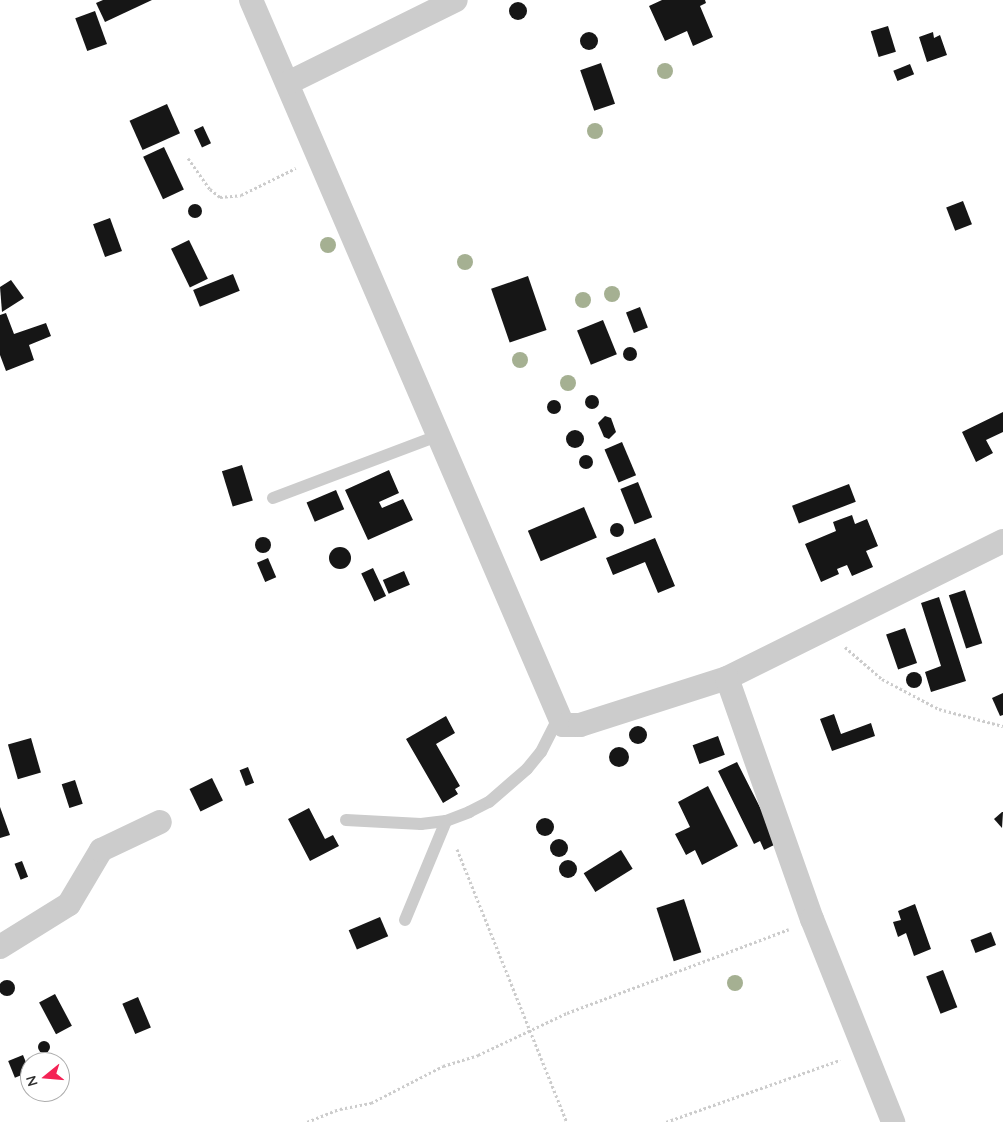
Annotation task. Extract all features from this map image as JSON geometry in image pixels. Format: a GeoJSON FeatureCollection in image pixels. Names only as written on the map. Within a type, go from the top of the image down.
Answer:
{"type":"FeatureCollection","features":[{"type":"Feature","properties":{"kind":"street"},"geometry":{"type":"LineString","coordinates":[[252,0],[440,436],[558,718],[569,727],[727,678],[827,631],[1003,541]]}},
{"type":"Feature","properties":{"kind":"street"},"geometry":{"type":"LineString","coordinates":[[288,83],[456,0]]}},
{"type":"Feature","properties":{"kind":"street"},"geometry":{"type":"LineString","coordinates":[[727,678],[812,919],[863,1052],[893,1122]]}},
{"type":"Feature","properties":{"kind":"street"},"geometry":{"type":"LineString","coordinates":[[0,947],[69,904],[101,850],[160,822]]}},
{"type":"Feature","properties":{"kind":"lane"},"geometry":{"type":"LineString","coordinates":[[273,498],[440,436]]}},
{"type":"Feature","properties":{"kind":"lane"},"geometry":{"type":"LineString","coordinates":[[346,820],[421,824],[446,820],[489,802],[511,785],[541,752],[558,718]]}},
{"type":"Feature","properties":{"kind":"lane"},"geometry":{"type":"LineString","coordinates":[[405,920],[446,820]]}},
{"type":"Feature","properties":{"kind":"path"},"geometry":{"type":"LineString","coordinates":[[188,158],[210,189],[220,197],[231,198],[319,157]]}},
{"type":"Feature","properties":{"kind":"path"},"geometry":{"type":"LineString","coordinates":[[827,631],[882,679],[939,710],[1003,726]]}},
{"type":"Feature","properties":{"kind":"path"},"geometry":{"type":"LineString","coordinates":[[446,820],[567,1122]]}},
{"type":"Feature","properties":{"kind":"path"},"geometry":{"type":"LineString","coordinates":[[307,1122],[340,1109],[371,1103],[443,1066],[478,1056],[530,1031],[663,974],[777,935],[812,919]]}},
{"type":"Feature","properties":{"kind":"path"},"geometry":{"type":"LineString","coordinates":[[666,1122],[863,1052]]}},
{"type":"Feature","properties":{"kind":"building"},"geometry":{"type":"Polygon","coordinates":[[[103,0],[152,0],[105,22],[96,3],[103,0]]]}},
{"type":"Feature","properties":{"kind":"building"},"geometry":{"type":"Polygon","coordinates":[[[662,0],[705,0],[706,3],[700,6],[713,37],[693,46],[687,31],[665,41],[649,6],[662,0]]]}},
{"type":"Feature","properties":{"kind":"building"},"geometry":{"type":"Polygon","coordinates":[[[518,2],[524,5],[527,11],[524,17],[518,20],[512,17],[509,11],[512,5],[518,2]]]}},
{"type":"Feature","properties":{"kind":"building"},"geometry":{"type":"Polygon","coordinates":[[[95,11],[107,44],[87,51],[75,18],[95,11]]]}},
{"type":"Feature","properties":{"kind":"building"},"geometry":{"type":"Polygon","coordinates":[[[888,26],[896,52],[879,57],[871,31],[888,26]]]}},
{"type":"Feature","properties":{"kind":"building"},"geometry":{"type":"Polygon","coordinates":[[[589,32],[595,35],[598,41],[595,47],[589,50],[583,47],[580,41],[583,35],[589,32]]]}},
{"type":"Feature","properties":{"kind":"building"},"geometry":{"type":"Polygon","coordinates":[[[933,32],[934,38],[940,35],[947,55],[927,62],[919,37],[933,32]]]}},
{"type":"Feature","properties":{"kind":"building"},"geometry":{"type":"Polygon","coordinates":[[[601,63],[615,104],[594,111],[580,70],[601,63]]]}},
{"type":"Feature","properties":{"kind":"building"},"geometry":{"type":"Polygon","coordinates":[[[910,64],[914,74],[897,81],[893,71],[910,64]]]}},
{"type":"Feature","properties":{"kind":"building"},"geometry":{"type":"Polygon","coordinates":[[[167,104],[180,133],[143,150],[130,121],[167,104]]]}},
{"type":"Feature","properties":{"kind":"building"},"geometry":{"type":"Polygon","coordinates":[[[203,126],[211,143],[202,147],[194,130],[203,126]]]}},
{"type":"Feature","properties":{"kind":"building"},"geometry":{"type":"Polygon","coordinates":[[[164,147],[184,190],[163,199],[143,157],[164,147]]]}},
{"type":"Feature","properties":{"kind":"building"},"geometry":{"type":"Polygon","coordinates":[[[963,201],[972,224],[955,231],[946,207],[963,201]]]}},
{"type":"Feature","properties":{"kind":"building"},"geometry":{"type":"Polygon","coordinates":[[[192,204],[198,204],[202,211],[198,218],[192,218],[188,214],[188,208],[192,204]]]}},
{"type":"Feature","properties":{"kind":"building"},"geometry":{"type":"Polygon","coordinates":[[[110,218],[122,251],[105,257],[93,224],[110,218]]]}},
{"type":"Feature","properties":{"kind":"building"},"geometry":{"type":"Polygon","coordinates":[[[189,240],[208,279],[190,287],[171,249],[189,240]]]}},
{"type":"Feature","properties":{"kind":"building"},"geometry":{"type":"Polygon","coordinates":[[[233,274],[240,291],[200,307],[193,290],[233,274]]]}},
{"type":"Feature","properties":{"kind":"building"},"geometry":{"type":"Polygon","coordinates":[[[528,276],[547,330],[510,343],[491,289],[528,276]]]}},
{"type":"Feature","properties":{"kind":"building"},"geometry":{"type":"Polygon","coordinates":[[[11,280],[24,298],[2,312],[0,287],[11,280]]]}},
{"type":"Feature","properties":{"kind":"building"},"geometry":{"type":"Polygon","coordinates":[[[640,307],[648,328],[634,333],[626,312],[640,307]]]}},
{"type":"Feature","properties":{"kind":"building"},"geometry":{"type":"Polygon","coordinates":[[[6,313],[14,334],[46,323],[51,336],[29,345],[34,360],[6,371],[0,355],[0,315],[6,313]]]}},
{"type":"Feature","properties":{"kind":"building"},"geometry":{"type":"Polygon","coordinates":[[[603,320],[617,354],[591,365],[577,330],[603,320]]]}},
{"type":"Feature","properties":{"kind":"building"},"geometry":{"type":"Polygon","coordinates":[[[630,347],[635,349],[637,354],[635,359],[630,361],[625,359],[623,354],[625,349],[630,347]]]}},
{"type":"Feature","properties":{"kind":"building"},"geometry":{"type":"Polygon","coordinates":[[[589,395],[595,395],[599,402],[595,409],[589,409],[585,405],[585,399],[589,395]]]}},
{"type":"Feature","properties":{"kind":"building"},"geometry":{"type":"Polygon","coordinates":[[[551,400],[557,400],[561,407],[557,414],[551,414],[547,410],[547,404],[551,400]]]}},
{"type":"Feature","properties":{"kind":"building"},"geometry":{"type":"Polygon","coordinates":[[[1003,412],[1003,432],[986,440],[993,453],[976,462],[962,432],[1003,412]]]}},
{"type":"Feature","properties":{"kind":"building"},"geometry":{"type":"Polygon","coordinates":[[[605,416],[611,418],[616,432],[609,439],[604,437],[598,423],[605,416]]]}},
{"type":"Feature","properties":{"kind":"building"},"geometry":{"type":"Polygon","coordinates":[[[575,430],[581,433],[584,439],[581,445],[575,448],[569,445],[566,439],[569,433],[575,430]]]}},
{"type":"Feature","properties":{"kind":"building"},"geometry":{"type":"Polygon","coordinates":[[[622,442],[636,475],[619,483],[605,449],[622,442]]]}},
{"type":"Feature","properties":{"kind":"building"},"geometry":{"type":"Polygon","coordinates":[[[583,455],[589,455],[593,462],[589,469],[583,469],[579,465],[579,459],[583,455]]]}},
{"type":"Feature","properties":{"kind":"building"},"geometry":{"type":"Polygon","coordinates":[[[242,465],[253,500],[233,507],[222,471],[242,465]]]}},
{"type":"Feature","properties":{"kind":"building"},"geometry":{"type":"Polygon","coordinates":[[[389,470],[399,493],[379,502],[382,508],[403,499],[413,520],[368,540],[345,490],[389,470]]]}},
{"type":"Feature","properties":{"kind":"building"},"geometry":{"type":"Polygon","coordinates":[[[638,482],[652,517],[635,524],[620,489],[638,482]]]}},
{"type":"Feature","properties":{"kind":"building"},"geometry":{"type":"Polygon","coordinates":[[[849,484],[856,502],[799,524],[792,506],[849,484]]]}},
{"type":"Feature","properties":{"kind":"building"},"geometry":{"type":"Polygon","coordinates":[[[336,490],[344,509],[315,522],[307,503],[336,490]]]}},
{"type":"Feature","properties":{"kind":"building"},"geometry":{"type":"Polygon","coordinates":[[[584,507],[597,537],[541,561],[528,531],[584,507]]]}},
{"type":"Feature","properties":{"kind":"building"},"geometry":{"type":"Polygon","coordinates":[[[852,515],[855,524],[867,519],[878,546],[866,551],[873,567],[852,576],[847,565],[837,569],[839,574],[821,582],[805,544],[836,531],[833,522],[852,515]]]}},
{"type":"Feature","properties":{"kind":"building"},"geometry":{"type":"Polygon","coordinates":[[[614,523],[620,523],[624,530],[620,537],[614,537],[610,533],[610,527],[614,523]]]}},
{"type":"Feature","properties":{"kind":"building"},"geometry":{"type":"Polygon","coordinates":[[[260,537],[266,537],[271,542],[269,551],[260,553],[255,548],[255,542],[260,537]]]}},
{"type":"Feature","properties":{"kind":"building"},"geometry":{"type":"Polygon","coordinates":[[[655,538],[675,586],[658,593],[645,562],[613,575],[606,558],[655,538]]]}},
{"type":"Feature","properties":{"kind":"building"},"geometry":{"type":"Polygon","coordinates":[[[340,547],[350,554],[351,558],[344,568],[340,569],[330,562],[329,558],[336,548],[340,547]]]}},
{"type":"Feature","properties":{"kind":"building"},"geometry":{"type":"Polygon","coordinates":[[[268,558],[276,577],[265,582],[257,563],[268,558]]]}},
{"type":"Feature","properties":{"kind":"building"},"geometry":{"type":"Polygon","coordinates":[[[373,568],[386,596],[374,602],[361,573],[373,568]]]}},
{"type":"Feature","properties":{"kind":"building"},"geometry":{"type":"Polygon","coordinates":[[[404,571],[410,585],[389,594],[383,580],[404,571]]]}},
{"type":"Feature","properties":{"kind":"building"},"geometry":{"type":"Polygon","coordinates":[[[965,590],[982,643],[966,649],[949,595],[965,590]]]}},
{"type":"Feature","properties":{"kind":"building"},"geometry":{"type":"Polygon","coordinates":[[[939,597],[966,681],[931,692],[925,672],[941,666],[921,603],[939,597]]]}},
{"type":"Feature","properties":{"kind":"building"},"geometry":{"type":"Polygon","coordinates":[[[905,628],[917,663],[898,669],[886,635],[905,628]]]}},
{"type":"Feature","properties":{"kind":"building"},"geometry":{"type":"Polygon","coordinates":[[[914,672],[922,680],[914,688],[906,680],[914,672]]]}},
{"type":"Feature","properties":{"kind":"building"},"geometry":{"type":"Polygon","coordinates":[[[1003,693],[1003,715],[1000,716],[992,698],[1003,693]]]}},
{"type":"Feature","properties":{"kind":"building"},"geometry":{"type":"Polygon","coordinates":[[[834,714],[841,734],[871,723],[875,736],[832,751],[820,719],[834,714]]]}},
{"type":"Feature","properties":{"kind":"building"},"geometry":{"type":"Polygon","coordinates":[[[446,716],[455,733],[436,744],[460,786],[455,789],[458,794],[443,803],[406,739],[446,716]]]}},
{"type":"Feature","properties":{"kind":"building"},"geometry":{"type":"Polygon","coordinates":[[[638,726],[646,731],[647,735],[642,743],[638,744],[630,739],[629,735],[634,727],[638,726]]]}},
{"type":"Feature","properties":{"kind":"building"},"geometry":{"type":"Polygon","coordinates":[[[718,736],[725,755],[699,764],[693,745],[718,736]]]}},
{"type":"Feature","properties":{"kind":"building"},"geometry":{"type":"Polygon","coordinates":[[[31,738],[41,773],[18,779],[8,745],[31,738]]]}},
{"type":"Feature","properties":{"kind":"building"},"geometry":{"type":"Polygon","coordinates":[[[619,747],[626,750],[629,757],[626,764],[619,767],[612,764],[609,757],[612,750],[619,747]]]}},
{"type":"Feature","properties":{"kind":"building"},"geometry":{"type":"Polygon","coordinates":[[[737,762],[778,843],[764,850],[760,841],[754,844],[718,771],[737,762]]]}},
{"type":"Feature","properties":{"kind":"building"},"geometry":{"type":"Polygon","coordinates":[[[248,767],[254,783],[246,786],[240,770],[248,767]]]}},
{"type":"Feature","properties":{"kind":"building"},"geometry":{"type":"Polygon","coordinates":[[[212,778],[223,800],[200,811],[190,789],[212,778]]]}},
{"type":"Feature","properties":{"kind":"building"},"geometry":{"type":"Polygon","coordinates":[[[75,780],[83,804],[69,808],[62,784],[75,780]]]}},
{"type":"Feature","properties":{"kind":"building"},"geometry":{"type":"Polygon","coordinates":[[[708,786],[738,846],[702,865],[695,850],[686,855],[675,834],[690,827],[678,802],[708,786]]]}},
{"type":"Feature","properties":{"kind":"building"},"geometry":{"type":"Polygon","coordinates":[[[0,807],[10,835],[0,838],[0,807]]]}},
{"type":"Feature","properties":{"kind":"building"},"geometry":{"type":"Polygon","coordinates":[[[309,808],[325,839],[333,835],[339,846],[310,861],[288,819],[309,808]]]}},
{"type":"Feature","properties":{"kind":"building"},"geometry":{"type":"Polygon","coordinates":[[[1003,812],[1002,828],[994,819],[1003,812]]]}},
{"type":"Feature","properties":{"kind":"building"},"geometry":{"type":"Polygon","coordinates":[[[545,818],[553,823],[554,827],[549,835],[545,836],[537,831],[536,827],[541,819],[545,818]]]}},
{"type":"Feature","properties":{"kind":"building"},"geometry":{"type":"Polygon","coordinates":[[[559,839],[567,844],[568,848],[563,856],[559,857],[551,852],[550,848],[555,840],[559,839]]]}},
{"type":"Feature","properties":{"kind":"building"},"geometry":{"type":"Polygon","coordinates":[[[621,850],[633,869],[595,892],[584,873],[621,850]]]}},
{"type":"Feature","properties":{"kind":"building"},"geometry":{"type":"Polygon","coordinates":[[[568,860],[576,865],[577,869],[572,877],[568,878],[560,873],[559,869],[564,861],[568,860]]]}},
{"type":"Feature","properties":{"kind":"building"},"geometry":{"type":"Polygon","coordinates":[[[22,861],[28,877],[21,880],[15,864],[22,861]]]}},
{"type":"Feature","properties":{"kind":"building"},"geometry":{"type":"Polygon","coordinates":[[[684,899],[701,952],[674,961],[656,908],[684,899]]]}},
{"type":"Feature","properties":{"kind":"building"},"geometry":{"type":"Polygon","coordinates":[[[915,904],[931,949],[914,956],[906,933],[898,937],[893,922],[901,920],[898,911],[915,904]]]}},
{"type":"Feature","properties":{"kind":"building"},"geometry":{"type":"Polygon","coordinates":[[[380,917],[388,936],[357,950],[349,930],[380,917]]]}},
{"type":"Feature","properties":{"kind":"building"},"geometry":{"type":"Polygon","coordinates":[[[991,932],[996,945],[975,953],[970,940],[991,932]]]}},
{"type":"Feature","properties":{"kind":"building"},"geometry":{"type":"Polygon","coordinates":[[[943,970],[957,1007],[941,1014],[926,976],[943,970]]]}},
{"type":"Feature","properties":{"kind":"building"},"geometry":{"type":"Polygon","coordinates":[[[7,980],[13,982],[15,988],[13,994],[7,996],[1,994],[-1,988],[1,982],[7,980]]]}},
{"type":"Feature","properties":{"kind":"building"},"geometry":{"type":"Polygon","coordinates":[[[55,994],[72,1026],[56,1034],[39,1002],[55,994]]]}},
{"type":"Feature","properties":{"kind":"building"},"geometry":{"type":"Polygon","coordinates":[[[138,997],[151,1027],[135,1034],[122,1004],[138,997]]]}},
{"type":"Feature","properties":{"kind":"building"},"geometry":{"type":"Polygon","coordinates":[[[44,1041],[50,1047],[46,1052],[40,1051],[38,1047],[44,1041]]]}},
{"type":"Feature","properties":{"kind":"building"},"geometry":{"type":"Polygon","coordinates":[[[20,1056],[20,1076],[15,1078],[8,1061],[20,1056]]]}}]}
